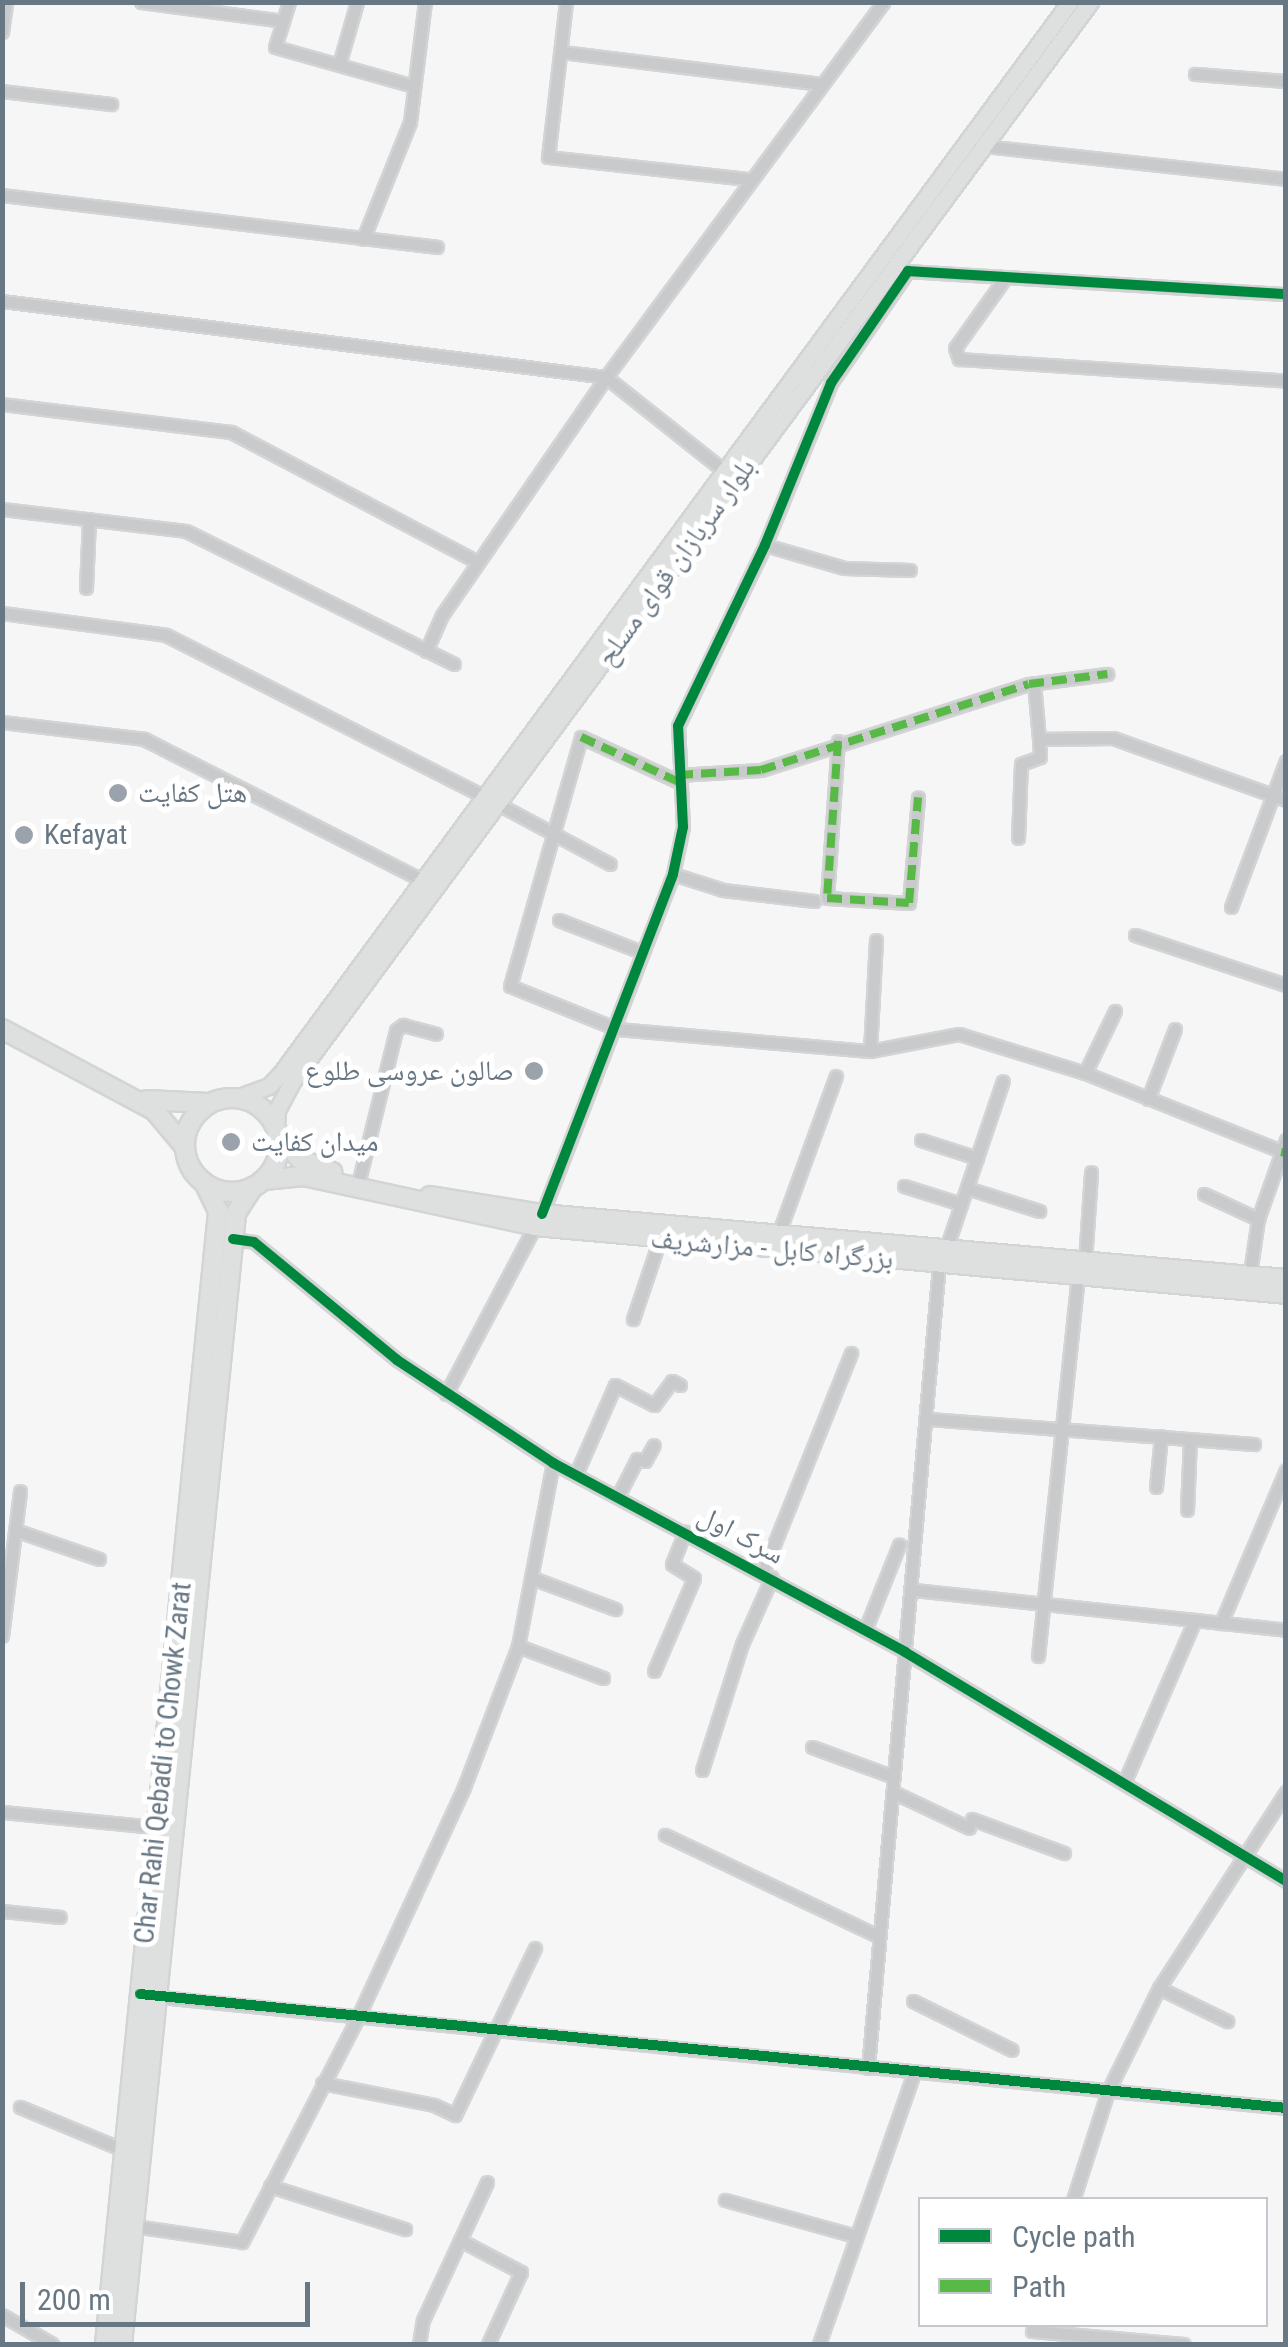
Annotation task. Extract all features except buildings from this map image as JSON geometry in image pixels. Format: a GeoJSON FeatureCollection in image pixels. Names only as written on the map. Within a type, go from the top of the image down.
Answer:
{"type":"FeatureCollection","features":[{"type":"Feature","properties":{"kind":"highway"},"geometry":{"type":"LineString","coordinates":[[3,1029],[132,1096],[174,1127],[190,1167],[205,1184],[229,1192],[258,1184],[274,1167],[277,1131],[260,1107],[236,1098],[165,1106],[132,1096]]}},
{"type":"Feature","properties":{"kind":"highway"},"geometry":{"type":"LineString","coordinates":[[184,1146],[190,1121],[208,1104]]}},
{"type":"Feature","properties":{"kind":"highway","name":"بزرگراه کابل - مزارشریف"},"geometry":{"type":"LineString","coordinates":[[277,1131],[300,1159],[359,1180],[539,1220],[778,1236],[942,1257]]}},
{"type":"Feature","properties":{"kind":"highway","name":"بزرگراه کابل - مزارشریف"},"geometry":{"type":"LineString","coordinates":[[258,1184],[304,1176],[660,1239],[1081,1268],[1248,1284],[1286,1294]]}},
{"type":"Feature","properties":{"kind":"highway","name":"Char Rahi Qebadi to Chowk Zarat"},"geometry":{"type":"LineString","coordinates":[[122,2344],[134,2226],[156,1827],[218,1211],[205,1184]]}},
{"type":"Feature","properties":{"kind":"highway","name":"Char Rahi Qebadi to Chowk Zarat"},"geometry":{"type":"LineString","coordinates":[[105,2344],[124,2150],[148,1996],[236,1213],[258,1184]]}},
{"type":"Feature","properties":{"kind":"highway","name":"بزرگراه کابل - مزارشریف"},"geometry":{"type":"LineString","coordinates":[[1248,1284],[1286,1279]]}},
{"type":"Feature","properties":{"kind":"main road","name":"بلوار سربازان قوای مسلح"},"geometry":{"type":"LineString","coordinates":[[277,1131],[282,1096],[724,471],[1070,2]]}},
{"type":"Feature","properties":{"kind":"main road","name":"بلوار سربازان قوای مسلح"},"geometry":{"type":"LineString","coordinates":[[236,1098],[269,1086],[282,1072],[422,880],[491,800],[1090,2]]}},
{"type":"Feature","properties":{"kind":"street"},"geometry":{"type":"LineString","coordinates":[[2,32],[6,2]]}},
{"type":"Feature","properties":{"kind":"street"},"geometry":{"type":"LineString","coordinates":[[141,2],[283,21]]}},
{"type":"Feature","properties":{"kind":"street"},"geometry":{"type":"LineString","coordinates":[[289,2],[275,47],[340,61],[414,86]]}},
{"type":"Feature","properties":{"kind":"street"},"geometry":{"type":"LineString","coordinates":[[340,61],[357,2]]}},
{"type":"Feature","properties":{"kind":"street"},"geometry":{"type":"LineString","coordinates":[[363,239],[410,122],[426,2]]}},
{"type":"Feature","properties":{"kind":"street"},"geometry":{"type":"LineString","coordinates":[[566,2],[548,157],[747,179]]}},
{"type":"Feature","properties":{"kind":"street"},"geometry":{"type":"LineString","coordinates":[[426,650],[478,562],[606,377],[747,179],[883,2]]}},
{"type":"Feature","properties":{"kind":"street"},"geometry":{"type":"LineString","coordinates":[[561,52],[820,84]]}},
{"type":"Feature","properties":{"kind":"street"},"geometry":{"type":"LineString","coordinates":[[1195,74],[1286,81]]}},
{"type":"Feature","properties":{"kind":"street"},"geometry":{"type":"LineString","coordinates":[[2,90],[111,104]]}},
{"type":"Feature","properties":{"kind":"street"},"geometry":{"type":"LineString","coordinates":[[984,146],[1286,179]]}},
{"type":"Feature","properties":{"kind":"street"},"geometry":{"type":"LineString","coordinates":[[2,195],[436,247]]}},
{"type":"Feature","properties":{"kind":"street"},"geometry":{"type":"LineString","coordinates":[[446,1394],[539,1220],[617,1029],[639,951],[674,874],[683,827],[678,726],[765,545],[831,384],[908,272],[1286,294]]}},
{"type":"Feature","properties":{"kind":"street"},"geometry":{"type":"LineString","coordinates":[[1005,278],[955,348],[958,358],[1286,381]]}},
{"type":"Feature","properties":{"kind":"street"},"geometry":{"type":"LineString","coordinates":[[2,301],[606,377],[724,471]]}},
{"type":"Feature","properties":{"kind":"street"},"geometry":{"type":"LineString","coordinates":[[2,404],[231,432],[478,562]]}},
{"type":"Feature","properties":{"kind":"street"},"geometry":{"type":"LineString","coordinates":[[2,509],[186,532],[454,664]]}},
{"type":"Feature","properties":{"kind":"street"},"geometry":{"type":"LineString","coordinates":[[86,588],[89,519]]}},
{"type":"Feature","properties":{"kind":"street"},"geometry":{"type":"LineString","coordinates":[[765,545],[844,568],[910,570]]}},
{"type":"Feature","properties":{"kind":"street"},"geometry":{"type":"LineString","coordinates":[[2,613],[166,635],[610,864]]}},
{"type":"Feature","properties":{"kind":"street"},"geometry":{"type":"LineString","coordinates":[[1107,674],[1034,684],[838,741],[761,770],[678,778],[581,737],[510,986],[617,1029],[870,1051],[960,1034],[1085,1073],[1284,1148],[1258,1218],[1248,1284]]}},
{"type":"Feature","properties":{"kind":"street"},"geometry":{"type":"LineString","coordinates":[[1018,838],[1021,764],[1040,757],[1034,684]]}},
{"type":"Feature","properties":{"kind":"street"},"geometry":{"type":"LineString","coordinates":[[2,722],[144,740],[422,880]]}},
{"type":"Feature","properties":{"kind":"street"},"geometry":{"type":"LineString","coordinates":[[1039,739],[1113,738],[1281,798]]}},
{"type":"Feature","properties":{"kind":"street"},"geometry":{"type":"LineString","coordinates":[[838,741],[827,898],[909,904],[918,797]]}},
{"type":"Feature","properties":{"kind":"street"},"geometry":{"type":"LineString","coordinates":[[1231,908],[1281,798],[1286,761]]}},
{"type":"Feature","properties":{"kind":"street"},"geometry":{"type":"LineString","coordinates":[[674,874],[724,890],[814,901]]}},
{"type":"Feature","properties":{"kind":"street"},"geometry":{"type":"LineString","coordinates":[[559,920],[639,951]]}},
{"type":"Feature","properties":{"kind":"street"},"geometry":{"type":"LineString","coordinates":[[1135,935],[1286,985]]}},
{"type":"Feature","properties":{"kind":"street"},"geometry":{"type":"LineString","coordinates":[[870,1051],[876,940]]}},
{"type":"Feature","properties":{"kind":"street"},"geometry":{"type":"LineString","coordinates":[[1085,1073],[1115,1011]]}},
{"type":"Feature","properties":{"kind":"street"},"geometry":{"type":"LineString","coordinates":[[359,1180],[396,1030],[403,1025],[436,1034]]}},
{"type":"Feature","properties":{"kind":"street"},"geometry":{"type":"LineString","coordinates":[[1148,1099],[1176,1029]]}},
{"type":"Feature","properties":{"kind":"street"},"geometry":{"type":"LineString","coordinates":[[778,1236],[836,1076]]}},
{"type":"Feature","properties":{"kind":"street"},"geometry":{"type":"LineString","coordinates":[[868,2068],[942,1257],[1002,1081]]}},
{"type":"Feature","properties":{"kind":"street"},"geometry":{"type":"LineString","coordinates":[[921,1140],[977,1158]]}},
{"type":"Feature","properties":{"kind":"street"},"geometry":{"type":"LineString","coordinates":[[1038,1656],[1092,1172]]}},
{"type":"Feature","properties":{"kind":"street"},"geometry":{"type":"LineString","coordinates":[[904,1186],[961,1204]]}},
{"type":"Feature","properties":{"kind":"street"},"geometry":{"type":"LineString","coordinates":[[967,1188],[1039,1211]]}},
{"type":"Feature","properties":{"kind":"street"},"geometry":{"type":"LineString","coordinates":[[1204,1194],[1258,1218]]}},
{"type":"Feature","properties":{"kind":"street","name":"سرک اول"},"geometry":{"type":"LineString","coordinates":[[233,1239],[254,1242],[446,1394],[553,1463],[768,1575],[905,1652],[1244,1852],[1286,1881]]}},
{"type":"Feature","properties":{"kind":"street"},"geometry":{"type":"LineString","coordinates":[[633,1319],[660,1239]]}},
{"type":"Feature","properties":{"kind":"street"},"geometry":{"type":"LineString","coordinates":[[702,1770],[742,1644],[852,1353]]}},
{"type":"Feature","properties":{"kind":"street"},"geometry":{"type":"LineString","coordinates":[[576,1474],[615,1385],[654,1405],[672,1381],[680,1385]]}},
{"type":"Feature","properties":{"kind":"street"},"geometry":{"type":"LineString","coordinates":[[928,1420],[1254,1444]]}},
{"type":"Feature","properties":{"kind":"street"},"geometry":{"type":"LineString","coordinates":[[1156,1487],[1161,1436]]}},
{"type":"Feature","properties":{"kind":"street"},"geometry":{"type":"LineString","coordinates":[[1187,1510],[1190,1438]]}},
{"type":"Feature","properties":{"kind":"street"},"geometry":{"type":"LineString","coordinates":[[618,1496],[637,1459],[645,1461],[654,1445]]}},
{"type":"Feature","properties":{"kind":"street"},"geometry":{"type":"LineString","coordinates":[[134,2226],[242,2242],[357,2019],[464,1787],[518,1646],[553,1463]]}},
{"type":"Feature","properties":{"kind":"street"},"geometry":{"type":"LineString","coordinates":[[1221,1623],[1286,1470]]}},
{"type":"Feature","properties":{"kind":"street"},"geometry":{"type":"LineString","coordinates":[[2,1636],[20,1491]]}},
{"type":"Feature","properties":{"kind":"street"},"geometry":{"type":"LineString","coordinates":[[15,1530],[99,1559]]}},
{"type":"Feature","properties":{"kind":"street"},"geometry":{"type":"LineString","coordinates":[[654,1670],[694,1578],[672,1564],[685,1531]]}},
{"type":"Feature","properties":{"kind":"street"},"geometry":{"type":"LineString","coordinates":[[865,1630],[899,1546]]}},
{"type":"Feature","properties":{"kind":"street"},"geometry":{"type":"LineString","coordinates":[[532,1578],[615,1608]]}},
{"type":"Feature","properties":{"kind":"street"},"geometry":{"type":"LineString","coordinates":[[914,1590],[1286,1630]]}},
{"type":"Feature","properties":{"kind":"street"},"geometry":{"type":"LineString","coordinates":[[1124,1783],[1195,1620]]}},
{"type":"Feature","properties":{"kind":"street"},"geometry":{"type":"LineString","coordinates":[[518,1646],[603,1678]]}},
{"type":"Feature","properties":{"kind":"street"},"geometry":{"type":"LineString","coordinates":[[812,1747],[894,1777]]}},
{"type":"Feature","properties":{"kind":"street"},"geometry":{"type":"LineString","coordinates":[[893,1792],[970,1823],[1064,1853]]}},
{"type":"Feature","properties":{"kind":"street"},"geometry":{"type":"LineString","coordinates":[[1074,2197],[1108,2091],[1159,1988],[1286,1792]]}},
{"type":"Feature","properties":{"kind":"street"},"geometry":{"type":"LineString","coordinates":[[2,1812],[156,1827]]}},
{"type":"Feature","properties":{"kind":"street"},"geometry":{"type":"LineString","coordinates":[[665,1836],[878,1936]]}},
{"type":"Feature","properties":{"kind":"street"},"geometry":{"type":"LineString","coordinates":[[2,1910],[60,1918]]}},
{"type":"Feature","properties":{"kind":"street"},"geometry":{"type":"LineString","coordinates":[[322,2083],[434,2105],[455,2115],[535,1948]]}},
{"type":"Feature","properties":{"kind":"street"},"geometry":{"type":"LineString","coordinates":[[1159,1988],[1227,2022]]}},
{"type":"Feature","properties":{"kind":"street"},"geometry":{"type":"LineString","coordinates":[[148,1996],[492,2033],[1286,2108]]}},
{"type":"Feature","properties":{"kind":"street"},"geometry":{"type":"LineString","coordinates":[[913,2001],[1012,2050]]}},
{"type":"Feature","properties":{"kind":"street"},"geometry":{"type":"LineString","coordinates":[[819,2344],[914,2073]]}},
{"type":"Feature","properties":{"kind":"street"},"geometry":{"type":"LineString","coordinates":[[20,2107],[124,2150]]}},
{"type":"Feature","properties":{"kind":"street"},"geometry":{"type":"LineString","coordinates":[[419,2344],[423,2320],[487,2182]]}},
{"type":"Feature","properties":{"kind":"street"},"geometry":{"type":"LineString","coordinates":[[270,2186],[404,2229]]}},
{"type":"Feature","properties":{"kind":"street"},"geometry":{"type":"LineString","coordinates":[[725,2200],[856,2236]]}},
{"type":"Feature","properties":{"kind":"street"},"geometry":{"type":"LineString","coordinates":[[460,2240],[521,2272],[488,2344]]}},
{"type":"Feature","properties":{"kind":"street"},"geometry":{"type":"LineString","coordinates":[[2,2314],[52,2344]]}},
{"type":"Feature","properties":{"kind":"street"},"geometry":{"type":"LineString","coordinates":[[1029,2344],[1033,2328],[1183,2344]]}},
{"type":"Feature","properties":{"kind":"marked path"},"geometry":{"type":"LineString","coordinates":[[678,775],[761,770],[1029,684],[1107,674]]}},
{"type":"Feature","properties":{"kind":"marked path"},"geometry":{"type":"LineString","coordinates":[[581,737],[679,782]]}},
{"type":"Feature","properties":{"kind":"marked path"},"geometry":{"type":"LineString","coordinates":[[838,741],[827,898],[909,903],[918,797]]}},
{"type":"Feature","properties":{"kind":"marked path"},"geometry":{"type":"LineString","coordinates":[[1281,1152],[1286,1153]]}},
{"type":"Feature","properties":{"kind":"cycle path"},"geometry":{"type":"LineString","coordinates":[[542,1214],[673,874],[683,827],[678,726],[765,545],[831,383],[908,271],[1286,294]]}},
{"type":"Feature","properties":{"kind":"cycle path"},"geometry":{"type":"LineString","coordinates":[[233,1239],[254,1242],[397,1360],[553,1463],[905,1652],[1286,1881]]}},
{"type":"Feature","properties":{"kind":"cycle path"},"geometry":{"type":"LineString","coordinates":[[140,1994],[1286,2108]]}},
{"type":"Feature","properties":{"kind":"place","name":"هتل کفایت"},"geometry":{"type":"Point","coordinates":[118,793]}},
{"type":"Feature","properties":{"kind":"place","name":"Kefayat"},"geometry":{"type":"Point","coordinates":[24,835]}},
{"type":"Feature","properties":{"kind":"place","name":"صالون عروسی طلوع"},"geometry":{"type":"Point","coordinates":[534,1071]}},
{"type":"Feature","properties":{"kind":"place","name":"میدان کفایت"},"geometry":{"type":"Point","coordinates":[231,1142]}}]}
